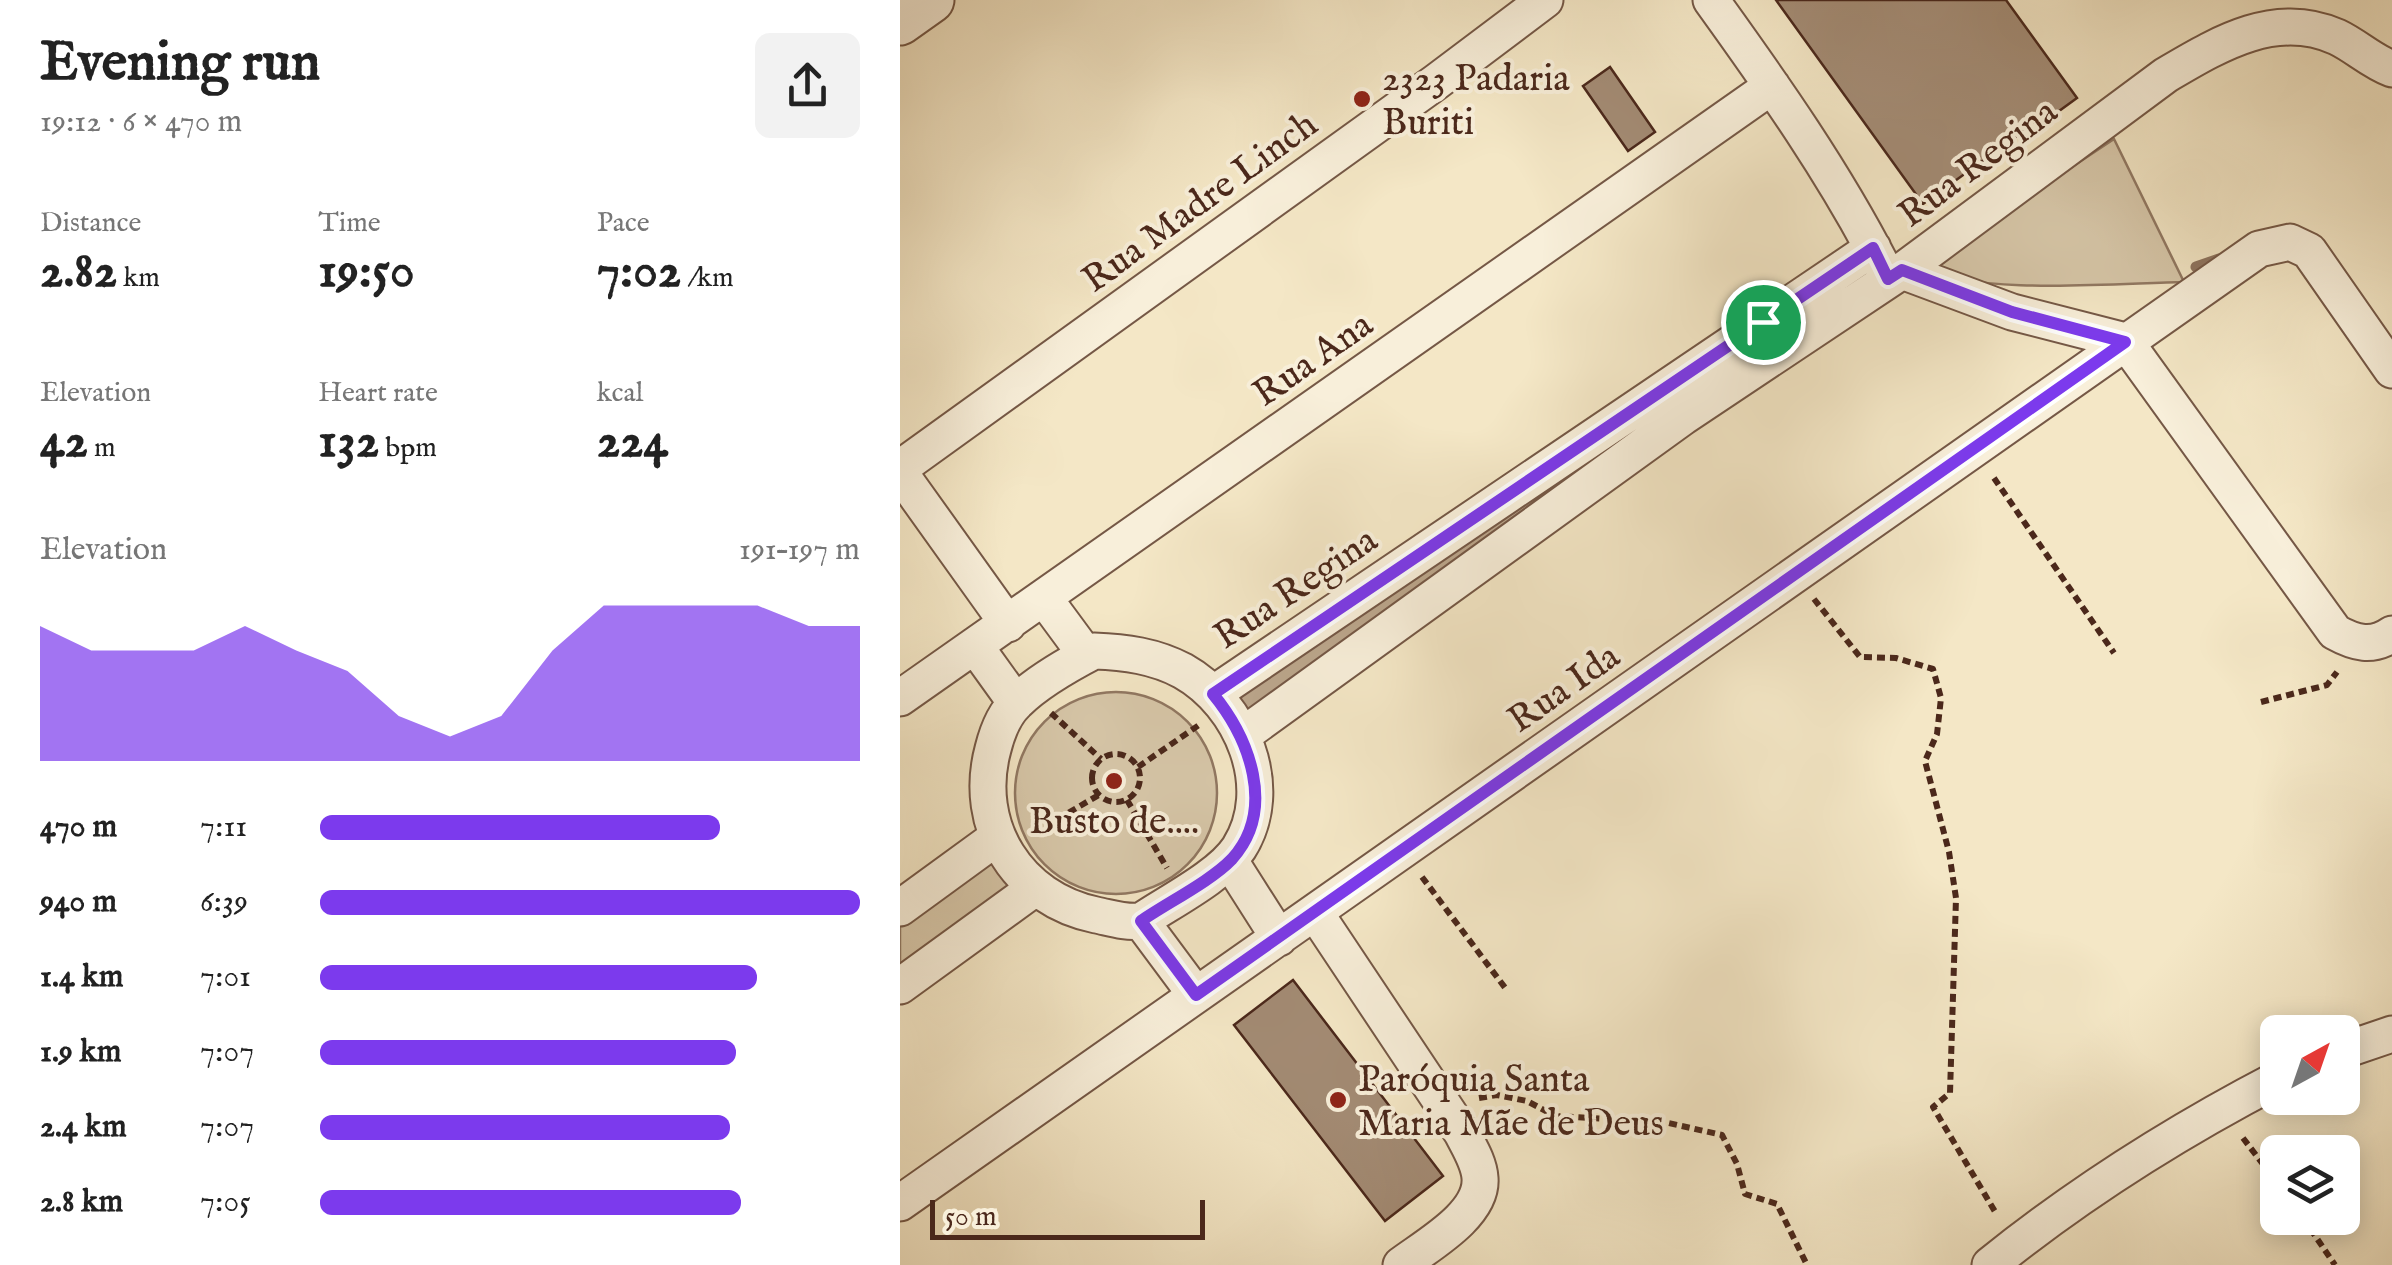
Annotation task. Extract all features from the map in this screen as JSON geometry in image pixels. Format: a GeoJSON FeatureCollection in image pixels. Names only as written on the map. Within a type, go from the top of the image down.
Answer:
{"type":"FeatureCollection","features":[{"type":"Feature","properties":{"kind":"street"},"geometry":{"type":"LineString","coordinates":[[900,22],[931,0]]}},
{"type":"Feature","properties":{"kind":"street","name":"Rua Madre Linch"},"geometry":{"type":"LineString","coordinates":[[900,471],[1545,0]]}},
{"type":"Feature","properties":{"kind":"street"},"geometry":{"type":"LineString","coordinates":[[1711,0],[1772,86],[1888,266],[2012,312],[2125,342],[2335,632],[2375,639]]}},
{"type":"Feature","properties":{"kind":"street","name":"Rua Regina"},"geometry":{"type":"LineString","coordinates":[[1208,708],[1888,266],[2166,76],[2228,40],[2257,30],[2310,30],[2336,37],[2392,68]]}},
{"type":"Feature","properties":{"kind":"street","name":"Rua Ana"},"geometry":{"type":"LineString","coordinates":[[900,698],[1772,86]]}},
{"type":"Feature","properties":{"kind":"street","name":"Rua Ida"},"geometry":{"type":"LineString","coordinates":[[900,1203],[2239,261],[2276,242],[2299,245],[2309,251],[2392,370]]}},
{"type":"Feature","properties":{"kind":"street","name":"Rua Regina"},"geometry":{"type":"LineString","coordinates":[[1243,735],[1888,266]]}},
{"type":"Feature","properties":{"kind":"street"},"geometry":{"type":"LineString","coordinates":[[900,471],[1008,624]]}},
{"type":"Feature","properties":{"kind":"street"},"geometry":{"type":"LineString","coordinates":[[1044,598],[1086,656]]}},
{"type":"Feature","properties":{"kind":"street"},"geometry":{"type":"LineString","coordinates":[[976,646],[1031,706]]}},
{"type":"Feature","properties":{"kind":"street"},"geometry":{"type":"LineString","coordinates":[[1094,651],[1122,652],[1184,672],[1208,708],[1243,735],[1255,775],[1251,822],[1230,860],[1141,921],[1130,922],[1071,910],[1035,888],[1015,868],[1007,840],[988,808],[987,770],[997,734],[1086,656],[1094,651]]}},
{"type":"Feature","properties":{"kind":"street"},"geometry":{"type":"LineString","coordinates":[[900,908],[1007,840]]}},
{"type":"Feature","properties":{"kind":"street"},"geometry":{"type":"LineString","coordinates":[[1230,860],[1280,938]]}},
{"type":"Feature","properties":{"kind":"street"},"geometry":{"type":"LineString","coordinates":[[900,986],[1035,888]]}},
{"type":"Feature","properties":{"kind":"street"},"geometry":{"type":"LineString","coordinates":[[1316,914],[1476,1158],[1481,1181],[1473,1203],[1458,1222],[1401,1265]]}},
{"type":"Feature","properties":{"kind":"street"},"geometry":{"type":"LineString","coordinates":[[1141,921],[1196,995]]}},
{"type":"Feature","properties":{"kind":"street"},"geometry":{"type":"LineString","coordinates":[[2360,1045],[2392,1034]]}},
{"type":"Feature","properties":{"kind":"street"},"geometry":{"type":"LineString","coordinates":[[2003,1258],[2075,1202],[2260,1088]]}},
{"type":"Feature","properties":{"kind":"path"},"geometry":{"type":"LineString","coordinates":[[1974,448],[2114,653]]}},
{"type":"Feature","properties":{"kind":"path"},"geometry":{"type":"LineString","coordinates":[[1793,576],[1840,626],[1860,656],[1896,658],[1933,668],[1940,698],[1937,734],[1925,761],[1949,852],[1956,898],[1950,1092],[1933,1108],[2003,1258]]}},
{"type":"Feature","properties":{"kind":"path"},"geometry":{"type":"LineString","coordinates":[[2261,702],[2327,686],[2375,639]]}},
{"type":"Feature","properties":{"kind":"path"},"geometry":{"type":"LineString","coordinates":[[1031,706],[1101,760]]}},
{"type":"Feature","properties":{"kind":"path"},"geometry":{"type":"LineString","coordinates":[[1138,767],[1208,708]]}},
{"type":"Feature","properties":{"kind":"path"},"geometry":{"type":"LineString","coordinates":[[1118,754],[1138,767],[1138,790],[1127,800],[1112,802],[1099,795],[1092,780],[1101,760],[1118,754]]}},
{"type":"Feature","properties":{"kind":"path"},"geometry":{"type":"LineString","coordinates":[[1007,840],[1099,795]]}},
{"type":"Feature","properties":{"kind":"path"},"geometry":{"type":"LineString","coordinates":[[1127,800],[1168,868]]}},
{"type":"Feature","properties":{"kind":"path"},"geometry":{"type":"LineString","coordinates":[[1403,852],[1506,988]]}},
{"type":"Feature","properties":{"kind":"path"},"geometry":{"type":"LineString","coordinates":[[1443,1104],[1497,1095],[1527,1101],[1555,1116],[1664,1122],[1722,1135],[1737,1164],[1744,1194],[1777,1204],[1807,1265]]}},
{"type":"Feature","properties":{"kind":"path"},"geometry":{"type":"LineString","coordinates":[[2221,1109],[2260,1160]]}},
{"type":"Feature","properties":{"kind":"path"},"geometry":{"type":"LineString","coordinates":[[2314,1235],[2335,1265]]}},
{"type":"Feature","properties":{"kind":"shaded area"},"geometry":{"type":"Polygon","coordinates":[[[2114,139],[2184,282],[2012,285],[1946,276],[1921,267],[2114,139]]]}},
{"type":"Feature","properties":{"kind":"shaded area"},"geometry":{"type":"Polygon","coordinates":[[[1116,692],[1155,700],[1187,722],[1209,754],[1217,793],[1209,832],[1187,864],[1155,886],[1116,894],[1077,886],[1045,864],[1023,832],[1015,793],[1023,754],[1045,722],[1077,700],[1116,692]]]}},
{"type":"Feature","properties":{"kind":"shaded area"},"geometry":{"type":"Polygon","coordinates":[[[1000,845],[1033,886],[900,983],[900,920],[1000,845]]]}},
{"type":"Feature","properties":{"kind":"building"},"geometry":{"type":"Polygon","coordinates":[[[1776,0],[2006,0],[2077,98],[2048,119],[2046,115],[1923,204],[1776,0]]]}},
{"type":"Feature","properties":{"kind":"building"},"geometry":{"type":"Polygon","coordinates":[[[1610,67],[1655,132],[1628,151],[1583,86],[1610,67]]]}},
{"type":"Feature","properties":{"kind":"building","name":"Paróquia Santa Maria Mãe de Deus"},"geometry":{"type":"Polygon","coordinates":[[[1293,980],[1443,1176],[1385,1221],[1234,1025],[1293,980]]]}},
{"type":"Feature","properties":{"kind":"waterway"},"geometry":{"type":"LineString","coordinates":[[2196,267],[2219,259]]}},
{"type":"Feature","properties":{"kind":"waterway"},"geometry":{"type":"LineString","coordinates":[[1245,700],[1538,502]]}},
{"type":"Feature","properties":{"kind":"place","name":"2323 Padaria Buriti"},"geometry":{"type":"Point","coordinates":[1362,99]}},
{"type":"Feature","properties":{"kind":"place","name":"Busto de...."},"geometry":{"type":"Point","coordinates":[1114,781]}},
{"type":"Feature","properties":{"kind":"place","name":"Paróquia Santa Maria Mãe de Deus"},"geometry":{"type":"Point","coordinates":[1338,1100]}},
{"type":"Feature","properties":{"kind":"route"},"geometry":{"type":"LineString","coordinates":[[1873,248],[1888,279],[1902,270],[2012,312],[2125,342],[1196,995],[1141,921],[1230,860],[1251,822],[1255,775],[1243,735],[1213,694],[1763,322],[1873,248]]}}]}
